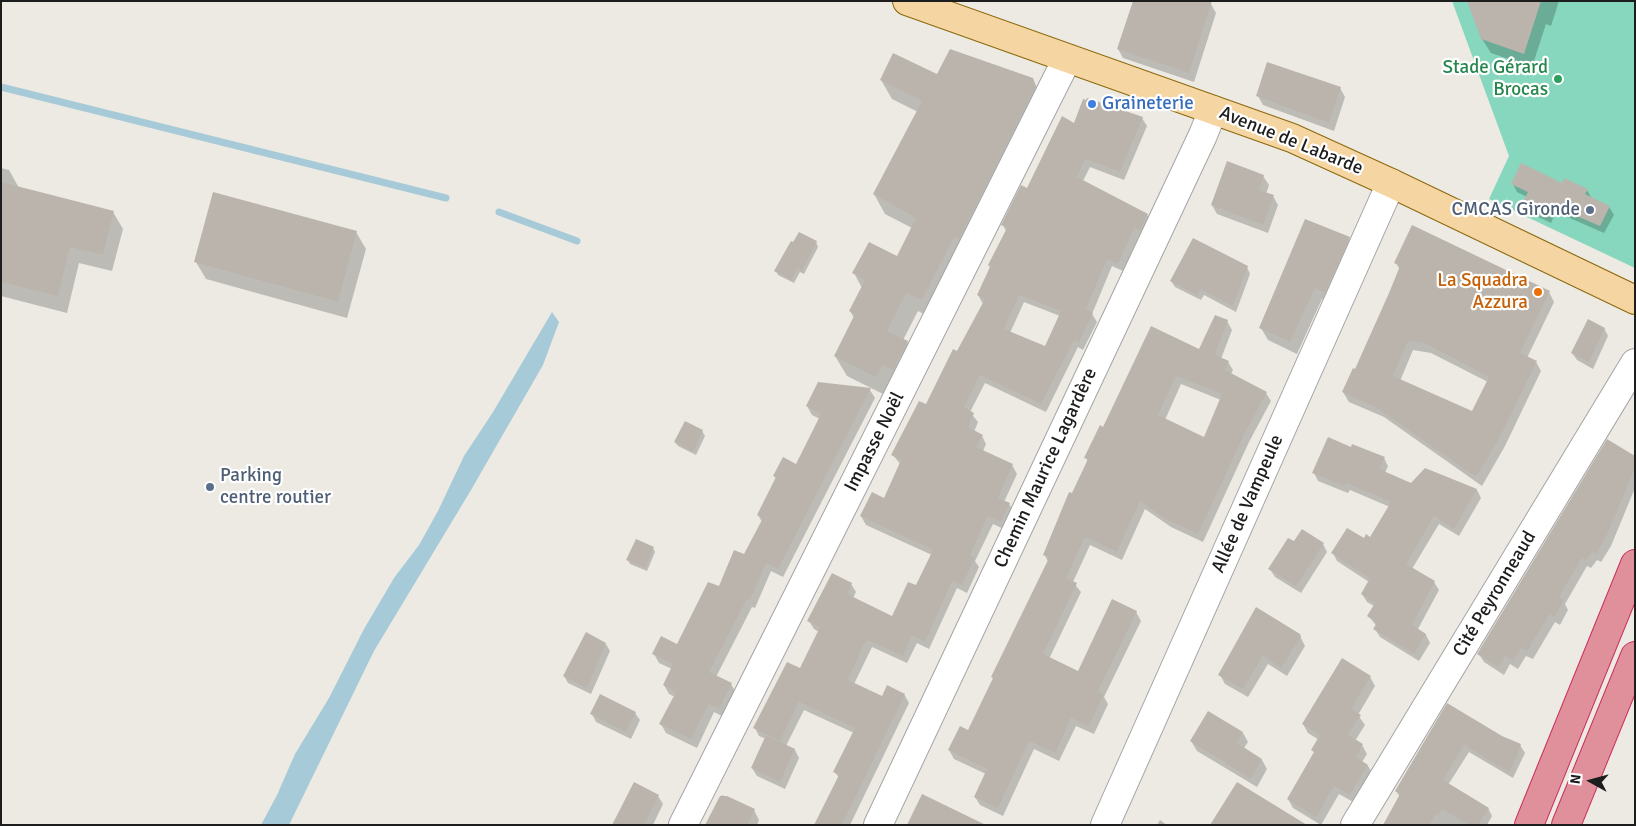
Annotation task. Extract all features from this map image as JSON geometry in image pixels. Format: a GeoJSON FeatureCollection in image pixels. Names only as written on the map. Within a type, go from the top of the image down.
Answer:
{"type":"FeatureCollection","features":[{"type":"Feature","properties":{"kind":"highway"},"geometry":{"type":"LineString","coordinates":[[1529,825],[1635,564]]}},
{"type":"Feature","properties":{"kind":"highway"},"geometry":{"type":"LineString","coordinates":[[1566,825],[1635,656]]}},
{"type":"Feature","properties":{"kind":"main road","name":"Avenue de Labarde"},"geometry":{"type":"LineString","coordinates":[[907,1],[1292,138],[1391,183],[1635,300]]}},
{"type":"Feature","properties":{"kind":"street","name":"Impasse Noël"},"geometry":{"type":"LineString","coordinates":[[683,825],[1068,59]]}},
{"type":"Feature","properties":{"kind":"street","name":"Chemin Maurice Lagardère"},"geometry":{"type":"LineString","coordinates":[[878,825],[1203,136],[1213,110]]}},
{"type":"Feature","properties":{"kind":"street","name":"Allée de Vampeule"},"geometry":{"type":"LineString","coordinates":[[1105,825],[1391,183]]}},
{"type":"Feature","properties":{"kind":"street","name":"Cité Peyronneaud"},"geometry":{"type":"LineString","coordinates":[[1355,825],[1635,363]]}},
{"type":"Feature","properties":{"kind":"green space","name":"Stade Gérard Brocas"},"geometry":{"type":"Polygon","coordinates":[[[1452,1],[1635,1],[1635,268],[1489,199],[1509,156],[1452,1]]]}},
{"type":"Feature","properties":{"kind":"water"},"geometry":{"type":"Polygon","coordinates":[[[552,312],[559,322],[543,365],[471,490],[374,651],[289,825],[261,825],[295,754],[329,698],[364,629],[394,578],[419,545],[438,511],[464,456],[493,412],[552,312]]]}},
{"type":"Feature","properties":{"kind":"building"},"geometry":{"type":"Polygon","coordinates":[[[1133,1],[1212,1],[1189,73],[1117,49],[1133,1]]]}},
{"type":"Feature","properties":{"kind":"building"},"geometry":{"type":"Polygon","coordinates":[[[1467,1],[1541,1],[1524,54],[1481,39],[1467,1]]]}},
{"type":"Feature","properties":{"kind":"building"},"geometry":{"type":"Polygon","coordinates":[[[950,49],[1033,78],[1036,86],[959,239],[954,237],[922,300],[906,293],[887,331],[908,341],[893,370],[882,365],[876,377],[834,356],[855,314],[849,311],[865,280],[852,273],[869,242],[897,256],[916,218],[873,194],[922,101],[880,80],[893,53],[937,74],[950,49]]]}},
{"type":"Feature","properties":{"kind":"building"},"geometry":{"type":"Polygon","coordinates":[[[1267,62],[1341,87],[1329,123],[1256,96],[1267,62]]]}},
{"type":"Feature","properties":{"kind":"building"},"geometry":{"type":"Polygon","coordinates":[[[1087,98],[1143,117],[1120,172],[1085,159],[1077,177],[1148,214],[1140,230],[1134,228],[1118,264],[1107,259],[1086,309],[1093,313],[1079,342],[1074,340],[1041,404],[980,375],[964,407],[974,413],[968,427],[983,435],[976,447],[1013,464],[998,498],[1010,503],[1001,522],[988,516],[970,555],[975,558],[962,585],[952,581],[925,642],[912,635],[903,656],[867,640],[864,644],[848,680],[882,696],[887,685],[905,694],[842,825],[814,825],[839,775],[833,772],[855,728],[799,702],[780,741],[753,728],[787,662],[800,668],[820,627],[807,621],[832,573],[852,583],[847,594],[892,616],[908,582],[916,585],[933,550],[860,516],[872,492],[884,498],[901,460],[891,455],[919,401],[926,404],[953,349],[957,351],[985,299],[977,295],[990,267],[988,265],[1007,228],[1001,225],[1021,185],[1027,188],[1062,116],[1074,123],[1083,99],[1086,100],[1087,98]],[[1019,295],[1004,329],[1045,346],[1061,311],[1019,295]]]}},
{"type":"Feature","properties":{"kind":"building"},"geometry":{"type":"Polygon","coordinates":[[[1227,161],[1264,175],[1259,190],[1274,195],[1263,225],[1211,205],[1227,161]]]}},
{"type":"Feature","properties":{"kind":"building"},"geometry":{"type":"Polygon","coordinates":[[[1521,163],[1562,183],[1564,178],[1588,189],[1585,194],[1610,206],[1600,226],[1551,205],[1546,215],[1522,204],[1528,192],[1511,184],[1521,163]]]}},
{"type":"Feature","properties":{"kind":"building"},"geometry":{"type":"Polygon","coordinates":[[[1,182],[114,211],[103,255],[70,247],[58,296],[1,282],[1,182]]]}},
{"type":"Feature","properties":{"kind":"building"},"geometry":{"type":"Polygon","coordinates":[[[213,192],[357,231],[338,302],[194,262],[213,192]]]}},
{"type":"Feature","properties":{"kind":"building"},"geometry":{"type":"Polygon","coordinates":[[[1305,219],[1350,237],[1325,293],[1315,288],[1290,342],[1259,328],[1305,219]]]}},
{"type":"Feature","properties":{"kind":"building"},"geometry":{"type":"Polygon","coordinates":[[[1412,225],[1550,291],[1520,353],[1537,361],[1500,437],[1476,477],[1377,408],[1342,392],[1353,368],[1355,369],[1400,266],[1394,263],[1412,225]],[[1408,341],[1393,376],[1472,411],[1489,377],[1425,343],[1408,341]]]}},
{"type":"Feature","properties":{"kind":"building"},"geometry":{"type":"Polygon","coordinates":[[[799,232],[817,241],[802,271],[798,268],[791,280],[774,271],[791,241],[793,242],[799,232]]]}},
{"type":"Feature","properties":{"kind":"building"},"geometry":{"type":"Polygon","coordinates":[[[1193,238],[1248,266],[1233,306],[1200,289],[1197,295],[1170,281],[1193,238]]]}},
{"type":"Feature","properties":{"kind":"building"},"geometry":{"type":"Polygon","coordinates":[[[1215,315],[1228,320],[1215,355],[1229,361],[1225,370],[1267,392],[1245,433],[1198,534],[1165,519],[1140,501],[1117,552],[1085,537],[1066,578],[1077,583],[1043,654],[1078,671],[1112,599],[1137,611],[1098,691],[1104,694],[1089,726],[1071,718],[1055,753],[1029,741],[998,808],[974,797],[987,769],[948,750],[960,726],[968,730],[993,678],[991,677],[1049,558],[1043,555],[1069,492],[1072,493],[1088,459],[1084,458],[1100,425],[1103,427],[1151,326],[1199,349],[1215,315]],[[1176,376],[1158,415],[1204,437],[1222,394],[1176,376]]]}},
{"type":"Feature","properties":{"kind":"building"},"geometry":{"type":"Polygon","coordinates":[[[1588,319],[1605,328],[1589,362],[1571,353],[1588,319]]]}},
{"type":"Feature","properties":{"kind":"building"},"geometry":{"type":"Polygon","coordinates":[[[818,382],[871,388],[778,569],[766,563],[750,600],[747,599],[709,672],[732,683],[719,709],[709,704],[691,739],[659,724],[676,692],[663,685],[673,664],[652,654],[661,636],[677,644],[708,582],[719,586],[734,550],[744,554],[763,518],[757,515],[776,477],[773,476],[783,457],[796,464],[821,414],[806,406],[818,382]]]}},
{"type":"Feature","properties":{"kind":"building"},"geometry":{"type":"Polygon","coordinates":[[[685,421],[703,430],[693,452],[674,442],[685,421]]]}},
{"type":"Feature","properties":{"kind":"building"},"geometry":{"type":"Polygon","coordinates":[[[1328,437],[1351,447],[1352,444],[1385,457],[1379,469],[1411,483],[1425,468],[1477,489],[1454,529],[1434,516],[1406,564],[1435,581],[1412,625],[1426,634],[1414,654],[1373,629],[1377,623],[1367,616],[1375,603],[1361,594],[1370,578],[1331,553],[1347,528],[1364,538],[1366,534],[1370,537],[1391,502],[1346,483],[1344,486],[1312,473],[1328,437]]]}},
{"type":"Feature","properties":{"kind":"building"},"geometry":{"type":"Polygon","coordinates":[[[1607,439],[1635,456],[1635,468],[1606,537],[1596,554],[1592,552],[1586,560],[1582,558],[1559,597],[1564,600],[1554,617],[1550,614],[1527,651],[1521,648],[1513,661],[1505,656],[1498,667],[1477,654],[1607,439]]]}},
{"type":"Feature","properties":{"kind":"building"},"geometry":{"type":"Polygon","coordinates":[[[1302,529],[1324,543],[1296,586],[1268,569],[1288,538],[1294,541],[1302,529]]]}},
{"type":"Feature","properties":{"kind":"building"},"geometry":{"type":"Polygon","coordinates":[[[636,539],[654,547],[645,568],[626,560],[636,539]]]}},
{"type":"Feature","properties":{"kind":"building"},"geometry":{"type":"Polygon","coordinates":[[[1256,607],[1300,634],[1301,637],[1281,668],[1263,656],[1243,689],[1218,675],[1256,607]]]}},
{"type":"Feature","properties":{"kind":"building"},"geometry":{"type":"Polygon","coordinates":[[[586,632],[606,643],[587,688],[563,676],[586,632]]]}},
{"type":"Feature","properties":{"kind":"building"},"geometry":{"type":"Polygon","coordinates":[[[1342,658],[1371,676],[1351,709],[1361,715],[1348,735],[1363,744],[1356,757],[1368,765],[1350,795],[1334,786],[1316,817],[1287,799],[1314,752],[1311,750],[1320,735],[1302,724],[1342,658]]]}},
{"type":"Feature","properties":{"kind":"building"},"geometry":{"type":"Polygon","coordinates":[[[600,694],[636,712],[626,732],[590,714],[600,694]]]}},
{"type":"Feature","properties":{"kind":"building"},"geometry":{"type":"Polygon","coordinates":[[[1447,703],[1502,736],[1521,744],[1516,759],[1509,772],[1464,745],[1443,780],[1489,808],[1478,825],[1469,825],[1442,809],[1438,816],[1435,815],[1429,825],[1383,825],[1400,794],[1395,791],[1447,703]]]}},
{"type":"Feature","properties":{"kind":"building"},"geometry":{"type":"Polygon","coordinates":[[[1208,711],[1243,732],[1237,743],[1262,759],[1251,779],[1190,741],[1208,711]]]}},
{"type":"Feature","properties":{"kind":"building"},"geometry":{"type":"Polygon","coordinates":[[[766,735],[795,749],[780,782],[751,768],[766,735]]]}},
{"type":"Feature","properties":{"kind":"building"},"geometry":{"type":"Polygon","coordinates":[[[634,782],[659,795],[644,825],[612,825],[634,782]]]}},
{"type":"Feature","properties":{"kind":"building"},"geometry":{"type":"Polygon","coordinates":[[[1237,782],[1307,825],[1210,825],[1237,782]]]}},
{"type":"Feature","properties":{"kind":"building"},"geometry":{"type":"Polygon","coordinates":[[[922,794],[986,825],[907,825],[922,794]]]}},
{"type":"Feature","properties":{"kind":"building"},"geometry":{"type":"Polygon","coordinates":[[[720,796],[727,796],[755,809],[747,825],[705,825],[720,796]]]}},
{"type":"Feature","properties":{"kind":"waterway"},"geometry":{"type":"LineString","coordinates":[[1,87],[446,198]]}},
{"type":"Feature","properties":{"kind":"waterway"},"geometry":{"type":"LineString","coordinates":[[499,212],[577,241]]}},
{"type":"Feature","properties":{"kind":"place","name":"Stade Gérard Brocas"},"geometry":{"type":"Point","coordinates":[1558,79]}},
{"type":"Feature","properties":{"kind":"place","name":"Graineterie"},"geometry":{"type":"Point","coordinates":[1092,104]}},
{"type":"Feature","properties":{"kind":"place","name":"CMCAS Gironde"},"geometry":{"type":"Point","coordinates":[1590,210]}},
{"type":"Feature","properties":{"kind":"place","name":"La Squadra Azzura"},"geometry":{"type":"Point","coordinates":[1538,292]}},
{"type":"Feature","properties":{"kind":"place","name":"Parking centre routier"},"geometry":{"type":"Point","coordinates":[210,487]}}]}
